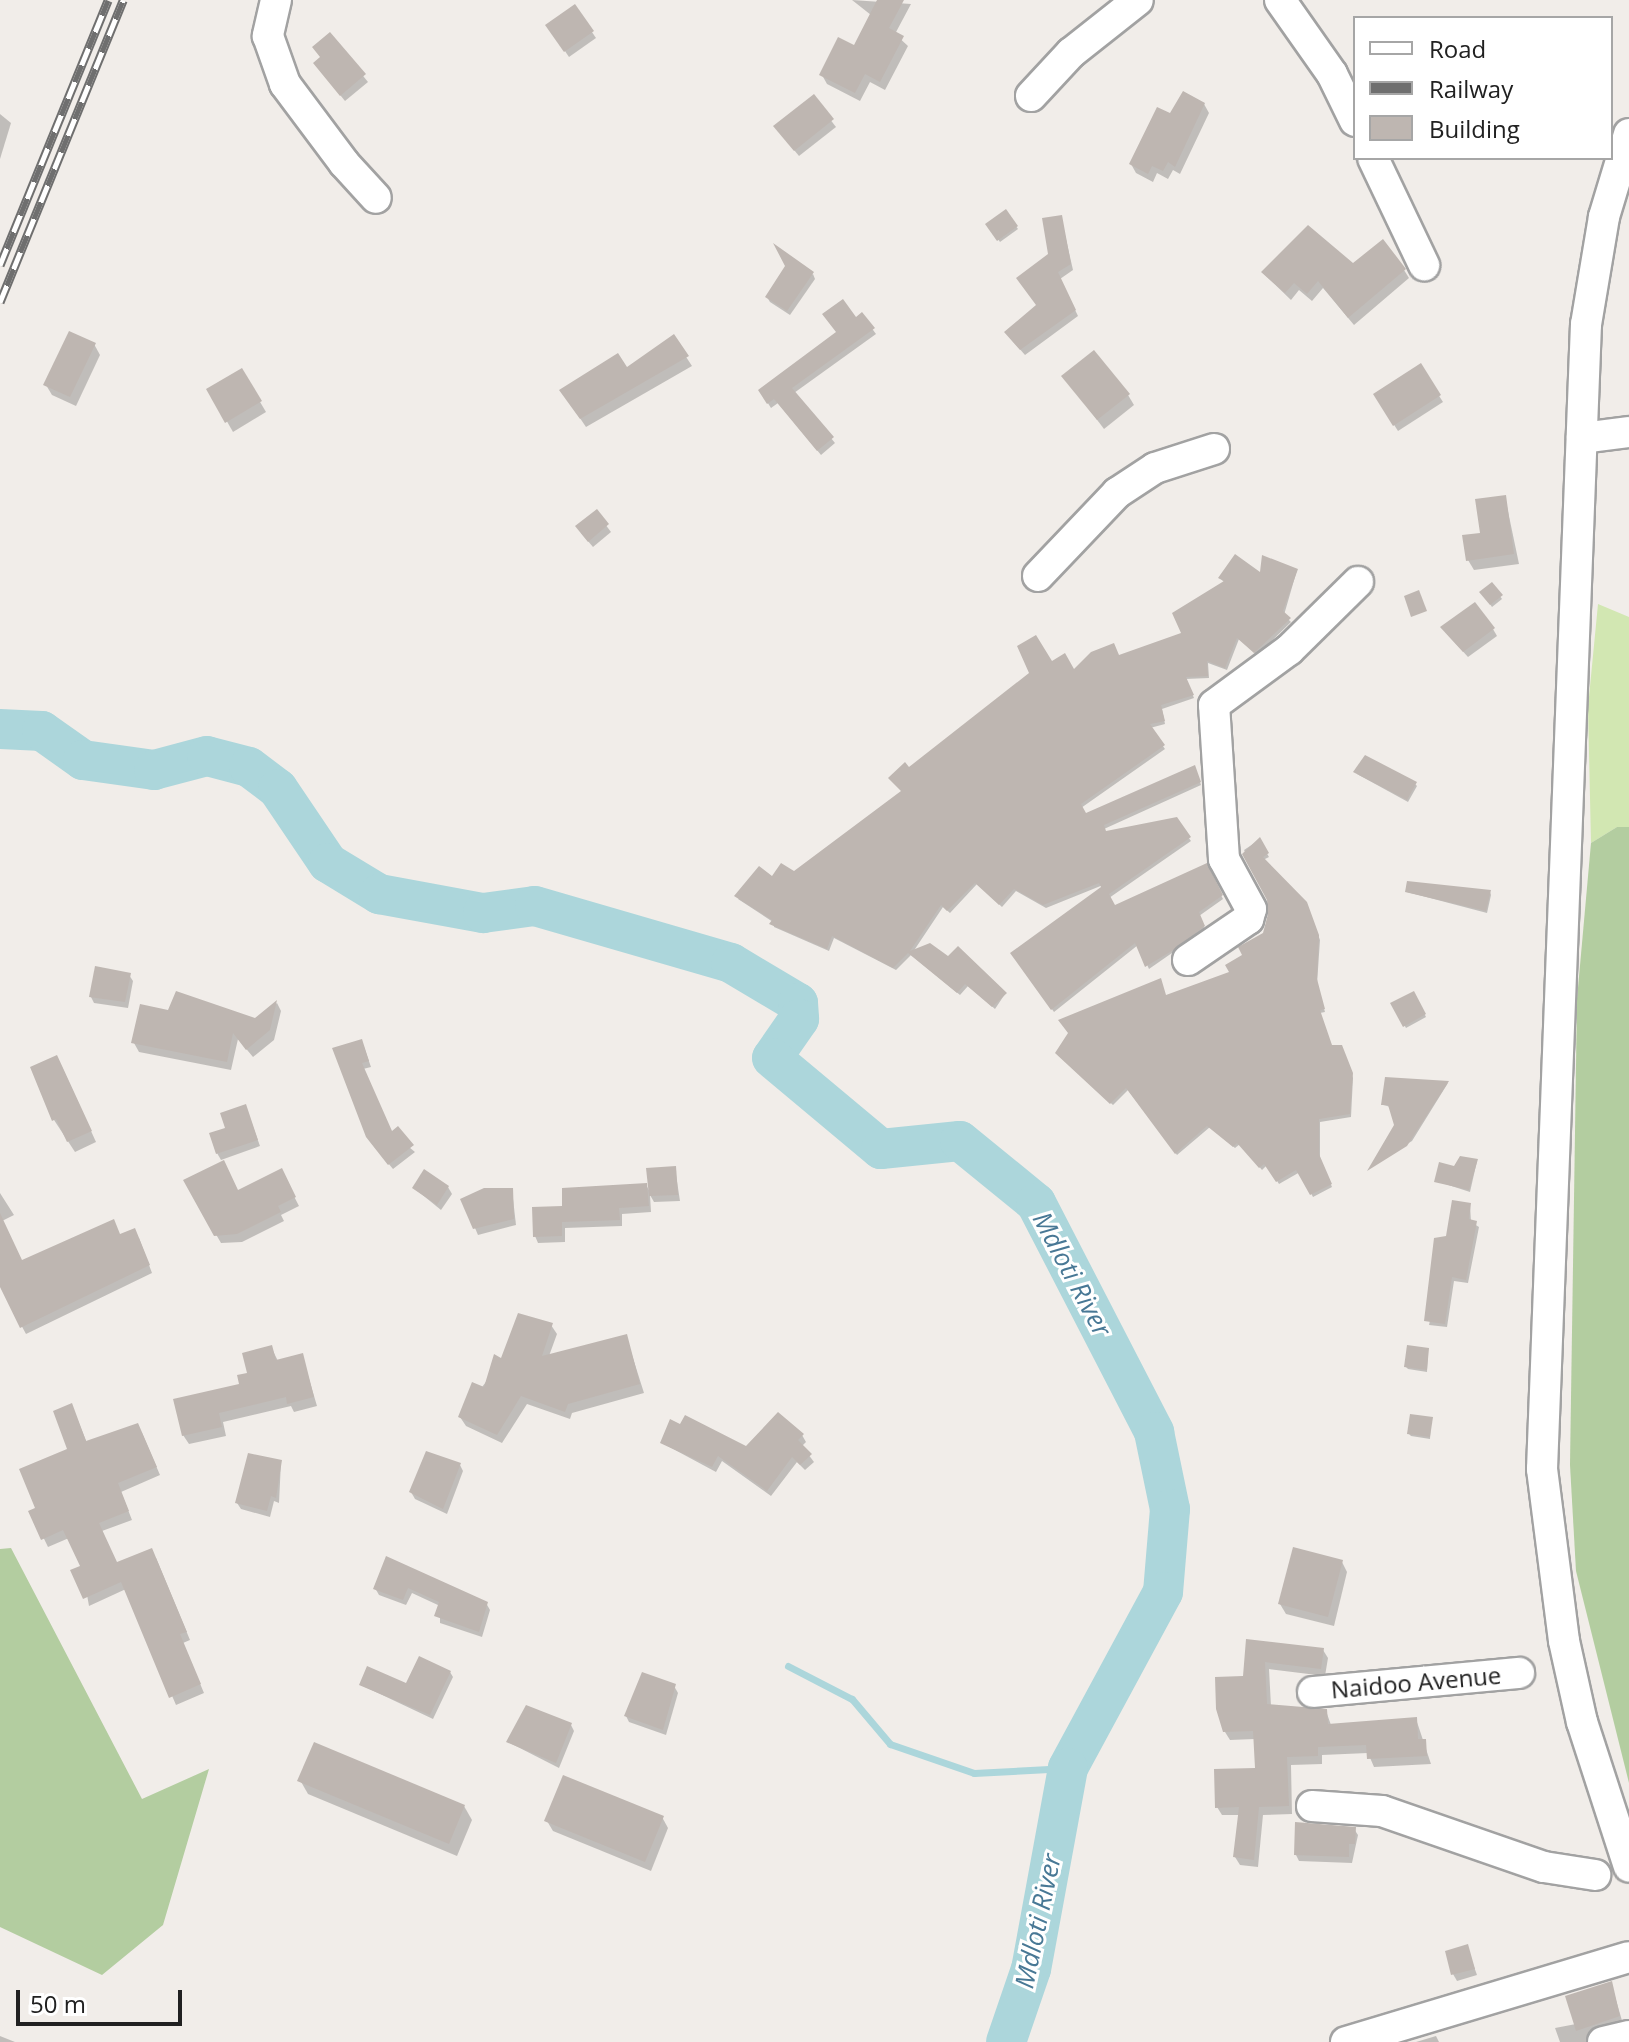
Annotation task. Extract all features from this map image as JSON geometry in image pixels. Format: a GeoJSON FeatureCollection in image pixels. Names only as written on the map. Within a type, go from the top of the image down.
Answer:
{"type":"FeatureCollection","features":[{"type":"Feature","properties":{"kind":"street"},"geometry":{"type":"LineString","coordinates":[[276,0],[268,36],[285,84],[344,163],[376,198]]}},
{"type":"Feature","properties":{"kind":"street"},"geometry":{"type":"LineString","coordinates":[[1031,96],[1071,53],[1138,0]]}},
{"type":"Feature","properties":{"kind":"street"},"geometry":{"type":"LineString","coordinates":[[1280,0],[1332,74],[1353,117]]}},
{"type":"Feature","properties":{"kind":"street"},"geometry":{"type":"LineString","coordinates":[[1629,134],[1604,217],[1592,281],[1582,438],[1542,1469],[1564,1641],[1582,1722],[1629,1867]]}},
{"type":"Feature","properties":{"kind":"street"},"geometry":{"type":"LineString","coordinates":[[1374,160],[1424,265]]}},
{"type":"Feature","properties":{"kind":"street"},"geometry":{"type":"LineString","coordinates":[[1582,438],[1629,432]]}},
{"type":"Feature","properties":{"kind":"street"},"geometry":{"type":"LineString","coordinates":[[1038,576],[1117,493],[1155,468],[1214,449]]}},
{"type":"Feature","properties":{"kind":"street"},"geometry":{"type":"LineString","coordinates":[[1188,960],[1248,919],[1251,909],[1224,859],[1214,705],[1289,650],[1358,582]]}},
{"type":"Feature","properties":{"kind":"street","name":"Naidoo Avenue"},"geometry":{"type":"LineString","coordinates":[[1313,1692],[1519,1673]]}},
{"type":"Feature","properties":{"kind":"street"},"geometry":{"type":"LineString","coordinates":[[1312,1806],[1382,1811],[1529,1862],[1595,1875]]}},
{"type":"Feature","properties":{"kind":"street"},"geometry":{"type":"LineString","coordinates":[[1346,2042],[1629,1957]]}},
{"type":"Feature","properties":{"kind":"street"},"geometry":{"type":"LineString","coordinates":[[1603,2042],[1629,2036]]}},
{"type":"Feature","properties":{"kind":"green space"},"geometry":{"type":"Polygon","coordinates":[[[1598,604],[1629,617],[1629,827],[1617,827],[1591,843],[1588,707],[1598,604]]]}},
{"type":"Feature","properties":{"kind":"green space"},"geometry":{"type":"Polygon","coordinates":[[[1617,827],[1629,827],[1629,1783],[1576,1571],[1570,1465],[1577,999],[1591,843],[1617,827]]]}},
{"type":"Feature","properties":{"kind":"green space"},"geometry":{"type":"Polygon","coordinates":[[[11,1548],[142,1799],[209,1769],[163,1925],[102,1975],[0,1927],[0,1549],[11,1548]]]}},
{"type":"Feature","properties":{"kind":"building"},"geometry":{"type":"Polygon","coordinates":[[[877,0],[904,0],[889,28],[904,36],[880,82],[865,74],[855,93],[819,75],[838,37],[854,45],[877,0]]]}},
{"type":"Feature","properties":{"kind":"building"},"geometry":{"type":"Polygon","coordinates":[[[575,4],[594,31],[564,52],[545,25],[575,4]]]}},
{"type":"Feature","properties":{"kind":"building"},"geometry":{"type":"Polygon","coordinates":[[[330,32],[366,74],[340,96],[313,63],[320,57],[312,47],[330,32]]]}},
{"type":"Feature","properties":{"kind":"building"},"geometry":{"type":"Polygon","coordinates":[[[1183,91],[1205,103],[1175,167],[1168,162],[1163,171],[1152,166],[1148,174],[1129,164],[1157,107],[1170,113],[1183,91]]]}},
{"type":"Feature","properties":{"kind":"building"},"geometry":{"type":"Polygon","coordinates":[[[814,94],[834,119],[794,151],[773,126],[814,94]]]}},
{"type":"Feature","properties":{"kind":"building"},"geometry":{"type":"Polygon","coordinates":[[[1006,209],[1018,226],[997,241],[985,224],[1006,209]]]}},
{"type":"Feature","properties":{"kind":"building"},"geometry":{"type":"Polygon","coordinates":[[[1062,215],[1071,264],[1058,272],[1076,310],[1020,350],[1004,332],[1036,305],[1016,278],[1048,254],[1042,218],[1062,215]]]}},
{"type":"Feature","properties":{"kind":"building"},"geometry":{"type":"Polygon","coordinates":[[[1308,225],[1353,263],[1383,239],[1406,269],[1348,318],[1318,281],[1307,294],[1294,283],[1285,293],[1261,272],[1308,225]]]}},
{"type":"Feature","properties":{"kind":"building"},"geometry":{"type":"Polygon","coordinates":[[[773,243],[814,272],[787,311],[765,297],[785,266],[773,243]]]}},
{"type":"Feature","properties":{"kind":"building"},"geometry":{"type":"Polygon","coordinates":[[[843,299],[856,317],[862,312],[875,328],[792,388],[834,437],[817,451],[774,399],[767,404],[758,390],[836,332],[822,314],[843,299]]]}},
{"type":"Feature","properties":{"kind":"building"},"geometry":{"type":"Polygon","coordinates":[[[69,331],[96,343],[70,397],[43,385],[69,331]]]}},
{"type":"Feature","properties":{"kind":"building"},"geometry":{"type":"Polygon","coordinates":[[[674,334],[689,356],[580,419],[559,390],[618,353],[627,367],[674,334]]]}},
{"type":"Feature","properties":{"kind":"building"},"geometry":{"type":"Polygon","coordinates":[[[1094,350],[1130,394],[1097,420],[1061,376],[1094,350]]]}},
{"type":"Feature","properties":{"kind":"building"},"geometry":{"type":"Polygon","coordinates":[[[1421,363],[1441,395],[1393,426],[1373,394],[1421,363]]]}},
{"type":"Feature","properties":{"kind":"building"},"geometry":{"type":"Polygon","coordinates":[[[242,368],[262,401],[225,423],[206,389],[242,368]]]}},
{"type":"Feature","properties":{"kind":"building"},"geometry":{"type":"Polygon","coordinates":[[[1506,495],[1514,554],[1466,561],[1462,535],[1480,533],[1475,499],[1506,495]]]}},
{"type":"Feature","properties":{"kind":"building"},"geometry":{"type":"Polygon","coordinates":[[[597,509],[609,524],[588,542],[575,526],[597,509]]]}},
{"type":"Feature","properties":{"kind":"building"},"geometry":{"type":"Polygon","coordinates":[[[1235,554],[1260,572],[1262,555],[1298,569],[1283,611],[1291,618],[1254,653],[1237,638],[1225,668],[1207,661],[1208,676],[1186,677],[1194,695],[1161,705],[1165,721],[1150,724],[1165,745],[1081,804],[1086,813],[1195,765],[1201,782],[1104,825],[1106,831],[1177,817],[1191,837],[1109,894],[1115,905],[1207,863],[1223,895],[1199,912],[1205,926],[1175,949],[1145,967],[1135,943],[1051,1010],[1010,953],[1101,887],[1099,883],[1043,905],[1014,889],[999,905],[975,883],[947,911],[941,905],[910,951],[930,943],[948,956],[958,946],[1007,993],[992,1007],[965,984],[957,993],[908,953],[893,968],[832,936],[827,949],[769,924],[772,920],[734,896],[759,866],[772,876],[781,863],[794,871],[901,791],[888,778],[905,762],[909,767],[1029,673],[1017,646],[1036,635],[1052,661],[1065,653],[1074,669],[1091,652],[1114,643],[1119,655],[1181,633],[1172,613],[1224,581],[1218,578],[1235,554]]]}},
{"type":"Feature","properties":{"kind":"building"},"geometry":{"type":"Polygon","coordinates":[[[1492,582],[1503,595],[1490,605],[1479,592],[1492,582]]]}},
{"type":"Feature","properties":{"kind":"building"},"geometry":{"type":"Polygon","coordinates":[[[1419,590],[1427,611],[1411,617],[1404,596],[1419,590]]]}},
{"type":"Feature","properties":{"kind":"building"},"geometry":{"type":"Polygon","coordinates":[[[1475,602],[1495,628],[1463,652],[1440,627],[1475,602]]]}},
{"type":"Feature","properties":{"kind":"building"},"geometry":{"type":"Polygon","coordinates":[[[1365,755],[1417,782],[1407,800],[1353,772],[1365,755]]]}},
{"type":"Feature","properties":{"kind":"building"},"geometry":{"type":"Polygon","coordinates":[[[1260,837],[1269,853],[1263,857],[1307,902],[1319,935],[1317,979],[1325,1009],[1320,1010],[1332,1045],[1342,1045],[1353,1073],[1350,1114],[1319,1119],[1319,1154],[1332,1184],[1310,1195],[1296,1170],[1276,1182],[1264,1164],[1259,1168],[1237,1143],[1233,1147],[1207,1126],[1175,1154],[1126,1088],[1110,1104],[1055,1053],[1068,1033],[1058,1020],[1161,978],[1166,995],[1229,972],[1225,965],[1242,955],[1238,947],[1263,933],[1268,914],[1267,900],[1242,854],[1260,837]]]}},
{"type":"Feature","properties":{"kind":"building"},"geometry":{"type":"Polygon","coordinates":[[[1407,881],[1491,890],[1486,911],[1405,892],[1407,881]]]}},
{"type":"Feature","properties":{"kind":"building"},"geometry":{"type":"Polygon","coordinates":[[[95,966],[131,973],[125,1002],[89,997],[95,966]]]}},
{"type":"Feature","properties":{"kind":"building"},"geometry":{"type":"Polygon","coordinates":[[[176,991],[255,1018],[277,1000],[270,1030],[246,1050],[233,1033],[227,1062],[131,1043],[140,1004],[168,1010],[176,991]]]}},
{"type":"Feature","properties":{"kind":"building"},"geometry":{"type":"Polygon","coordinates":[[[1414,991],[1426,1014],[1403,1027],[1390,1003],[1414,991]]]}},
{"type":"Feature","properties":{"kind":"building"},"geometry":{"type":"Polygon","coordinates":[[[362,1039],[369,1061],[362,1063],[392,1131],[398,1126],[414,1145],[388,1165],[366,1137],[332,1048],[362,1039]]]}},
{"type":"Feature","properties":{"kind":"building"},"geometry":{"type":"Polygon","coordinates":[[[57,1055],[92,1131],[67,1142],[56,1119],[52,1121],[30,1067],[57,1055]]]}},
{"type":"Feature","properties":{"kind":"building"},"geometry":{"type":"Polygon","coordinates":[[[1385,1077],[1449,1081],[1407,1146],[1367,1171],[1394,1125],[1388,1105],[1381,1105],[1385,1077]]]}},
{"type":"Feature","properties":{"kind":"building"},"geometry":{"type":"Polygon","coordinates":[[[246,1104],[258,1140],[216,1154],[209,1133],[225,1128],[220,1113],[246,1104]]]}},
{"type":"Feature","properties":{"kind":"building"},"geometry":{"type":"Polygon","coordinates":[[[1460,1156],[1478,1159],[1469,1190],[1434,1182],[1439,1162],[1454,1166],[1460,1156]]]}},
{"type":"Feature","properties":{"kind":"building"},"geometry":{"type":"Polygon","coordinates":[[[224,1160],[238,1190],[282,1168],[296,1197],[278,1206],[281,1212],[237,1234],[214,1236],[183,1180],[224,1160]]]}},
{"type":"Feature","properties":{"kind":"building"},"geometry":{"type":"Polygon","coordinates":[[[676,1166],[678,1195],[649,1196],[646,1168],[676,1166]]]}},
{"type":"Feature","properties":{"kind":"building"},"geometry":{"type":"Polygon","coordinates":[[[424,1169],[449,1186],[437,1205],[412,1188],[424,1169]]]}},
{"type":"Feature","properties":{"kind":"building"},"geometry":{"type":"Polygon","coordinates":[[[647,1183],[649,1206],[619,1208],[620,1220],[562,1222],[562,1236],[533,1237],[532,1207],[562,1206],[562,1188],[647,1183]]]}},
{"type":"Feature","properties":{"kind":"building"},"geometry":{"type":"Polygon","coordinates":[[[484,1188],[513,1188],[514,1219],[473,1229],[460,1199],[484,1188]]]}},
{"type":"Feature","properties":{"kind":"building"},"geometry":{"type":"Polygon","coordinates":[[[1452,1200],[1471,1203],[1469,1219],[1477,1221],[1466,1280],[1452,1277],[1445,1324],[1424,1321],[1434,1238],[1446,1236],[1452,1200]]]}},
{"type":"Feature","properties":{"kind":"building"},"geometry":{"type":"Polygon","coordinates":[[[0,1213],[22,1260],[114,1219],[120,1234],[135,1228],[150,1265],[20,1328],[0,1287],[0,1213]]]}},
{"type":"Feature","properties":{"kind":"building"},"geometry":{"type":"Polygon","coordinates":[[[518,1313],[553,1323],[542,1356],[627,1334],[640,1384],[568,1404],[565,1412],[521,1396],[497,1435],[458,1417],[472,1382],[484,1387],[494,1354],[501,1358],[518,1313]]]}},
{"type":"Feature","properties":{"kind":"building"},"geometry":{"type":"Polygon","coordinates":[[[272,1345],[276,1360],[303,1353],[314,1397],[287,1404],[286,1397],[219,1413],[222,1427],[182,1436],[173,1399],[239,1384],[237,1375],[247,1373],[242,1353],[272,1345]]]}},
{"type":"Feature","properties":{"kind":"building"},"geometry":{"type":"Polygon","coordinates":[[[1407,1345],[1429,1348],[1427,1370],[1404,1367],[1407,1345]]]}},
{"type":"Feature","properties":{"kind":"building"},"geometry":{"type":"Polygon","coordinates":[[[72,1403],[86,1441],[138,1423],[157,1467],[118,1483],[129,1511],[99,1523],[117,1562],[152,1548],[187,1632],[180,1634],[201,1684],[169,1698],[121,1582],[83,1599],[70,1570],[80,1566],[63,1530],[41,1540],[28,1511],[35,1508],[19,1469],[67,1449],[53,1411],[72,1403]]]}},
{"type":"Feature","properties":{"kind":"building"},"geometry":{"type":"Polygon","coordinates":[[[778,1412],[804,1434],[798,1440],[812,1454],[800,1465],[792,1457],[767,1491],[718,1456],[712,1467],[660,1443],[670,1419],[680,1424],[685,1415],[746,1446],[778,1412]]]}},
{"type":"Feature","properties":{"kind":"building"},"geometry":{"type":"Polygon","coordinates":[[[1410,1414],[1433,1417],[1430,1437],[1407,1434],[1410,1414]]]}},
{"type":"Feature","properties":{"kind":"building"},"geometry":{"type":"Polygon","coordinates":[[[426,1451],[461,1463],[443,1509],[409,1492],[426,1451]]]}},
{"type":"Feature","properties":{"kind":"building"},"geometry":{"type":"Polygon","coordinates":[[[248,1453],[282,1460],[276,1498],[271,1496],[267,1511],[235,1503],[248,1453]]]}},
{"type":"Feature","properties":{"kind":"building"},"geometry":{"type":"Polygon","coordinates":[[[1293,1547],[1343,1560],[1328,1617],[1278,1604],[1293,1547]]]}},
{"type":"Feature","properties":{"kind":"building"},"geometry":{"type":"Polygon","coordinates":[[[386,1556],[488,1602],[479,1632],[434,1616],[439,1602],[408,1588],[403,1600],[373,1589],[386,1556]]]}},
{"type":"Feature","properties":{"kind":"building"},"geometry":{"type":"Polygon","coordinates":[[[1246,1639],[1324,1648],[1321,1669],[1265,1662],[1267,1704],[1327,1709],[1328,1724],[1417,1717],[1418,1739],[1426,1739],[1427,1756],[1367,1759],[1366,1745],[1318,1747],[1318,1756],[1287,1757],[1289,1806],[1259,1807],[1254,1860],[1233,1857],[1239,1807],[1215,1808],[1214,1769],[1255,1768],[1253,1731],[1223,1732],[1216,1709],[1215,1677],[1243,1676],[1246,1639]]]}},
{"type":"Feature","properties":{"kind":"building"},"geometry":{"type":"Polygon","coordinates":[[[419,1656],[451,1671],[430,1715],[359,1685],[367,1666],[406,1683],[419,1656]]]}},
{"type":"Feature","properties":{"kind":"building"},"geometry":{"type":"Polygon","coordinates":[[[642,1672],[676,1684],[663,1730],[624,1716],[642,1672]]]}},
{"type":"Feature","properties":{"kind":"building"},"geometry":{"type":"Polygon","coordinates":[[[526,1705],[572,1723],[556,1763],[506,1742],[526,1705]]]}},
{"type":"Feature","properties":{"kind":"building"},"geometry":{"type":"Polygon","coordinates":[[[314,1742],[465,1805],[449,1844],[297,1781],[314,1742]]]}},
{"type":"Feature","properties":{"kind":"building"},"geometry":{"type":"Polygon","coordinates":[[[563,1775],[664,1816],[645,1862],[544,1821],[563,1775]]]}},
{"type":"Feature","properties":{"kind":"building"},"geometry":{"type":"Polygon","coordinates":[[[1295,1822],[1356,1827],[1355,1844],[1349,1844],[1349,1857],[1294,1855],[1295,1822]]]}},
{"type":"Feature","properties":{"kind":"building"},"geometry":{"type":"Polygon","coordinates":[[[1468,1944],[1475,1969],[1451,1975],[1445,1951],[1468,1944]]]}},
{"type":"Feature","properties":{"kind":"building"},"geometry":{"type":"Polygon","coordinates":[[[1612,1981],[1620,2016],[1576,2031],[1565,1996],[1612,1981]]]}},
{"type":"Feature","properties":{"kind":"waterway","name":"Mdloti River"},"geometry":{"type":"LineString","coordinates":[[0,729],[42,731],[83,760],[154,770],[207,756],[249,767],[278,789],[328,863],[379,894],[483,913],[535,906],[731,963],[798,1003],[799,1019],[772,1058],[881,1149],[960,1141],[1036,1203],[1154,1432],[1170,1509],[1163,1592],[1068,1768],[1031,1969],[1006,2042]]}},
{"type":"Feature","properties":{"kind":"waterway"},"geometry":{"type":"LineString","coordinates":[[788,1666],[852,1699],[890,1744],[974,1773],[1068,1768]]}},
{"type":"Feature","properties":{"kind":"railway"},"geometry":{"type":"LineString","coordinates":[[0,265],[108,0]]}},
{"type":"Feature","properties":{"kind":"railway"},"geometry":{"type":"LineString","coordinates":[[0,302],[123,0]]}}]}
